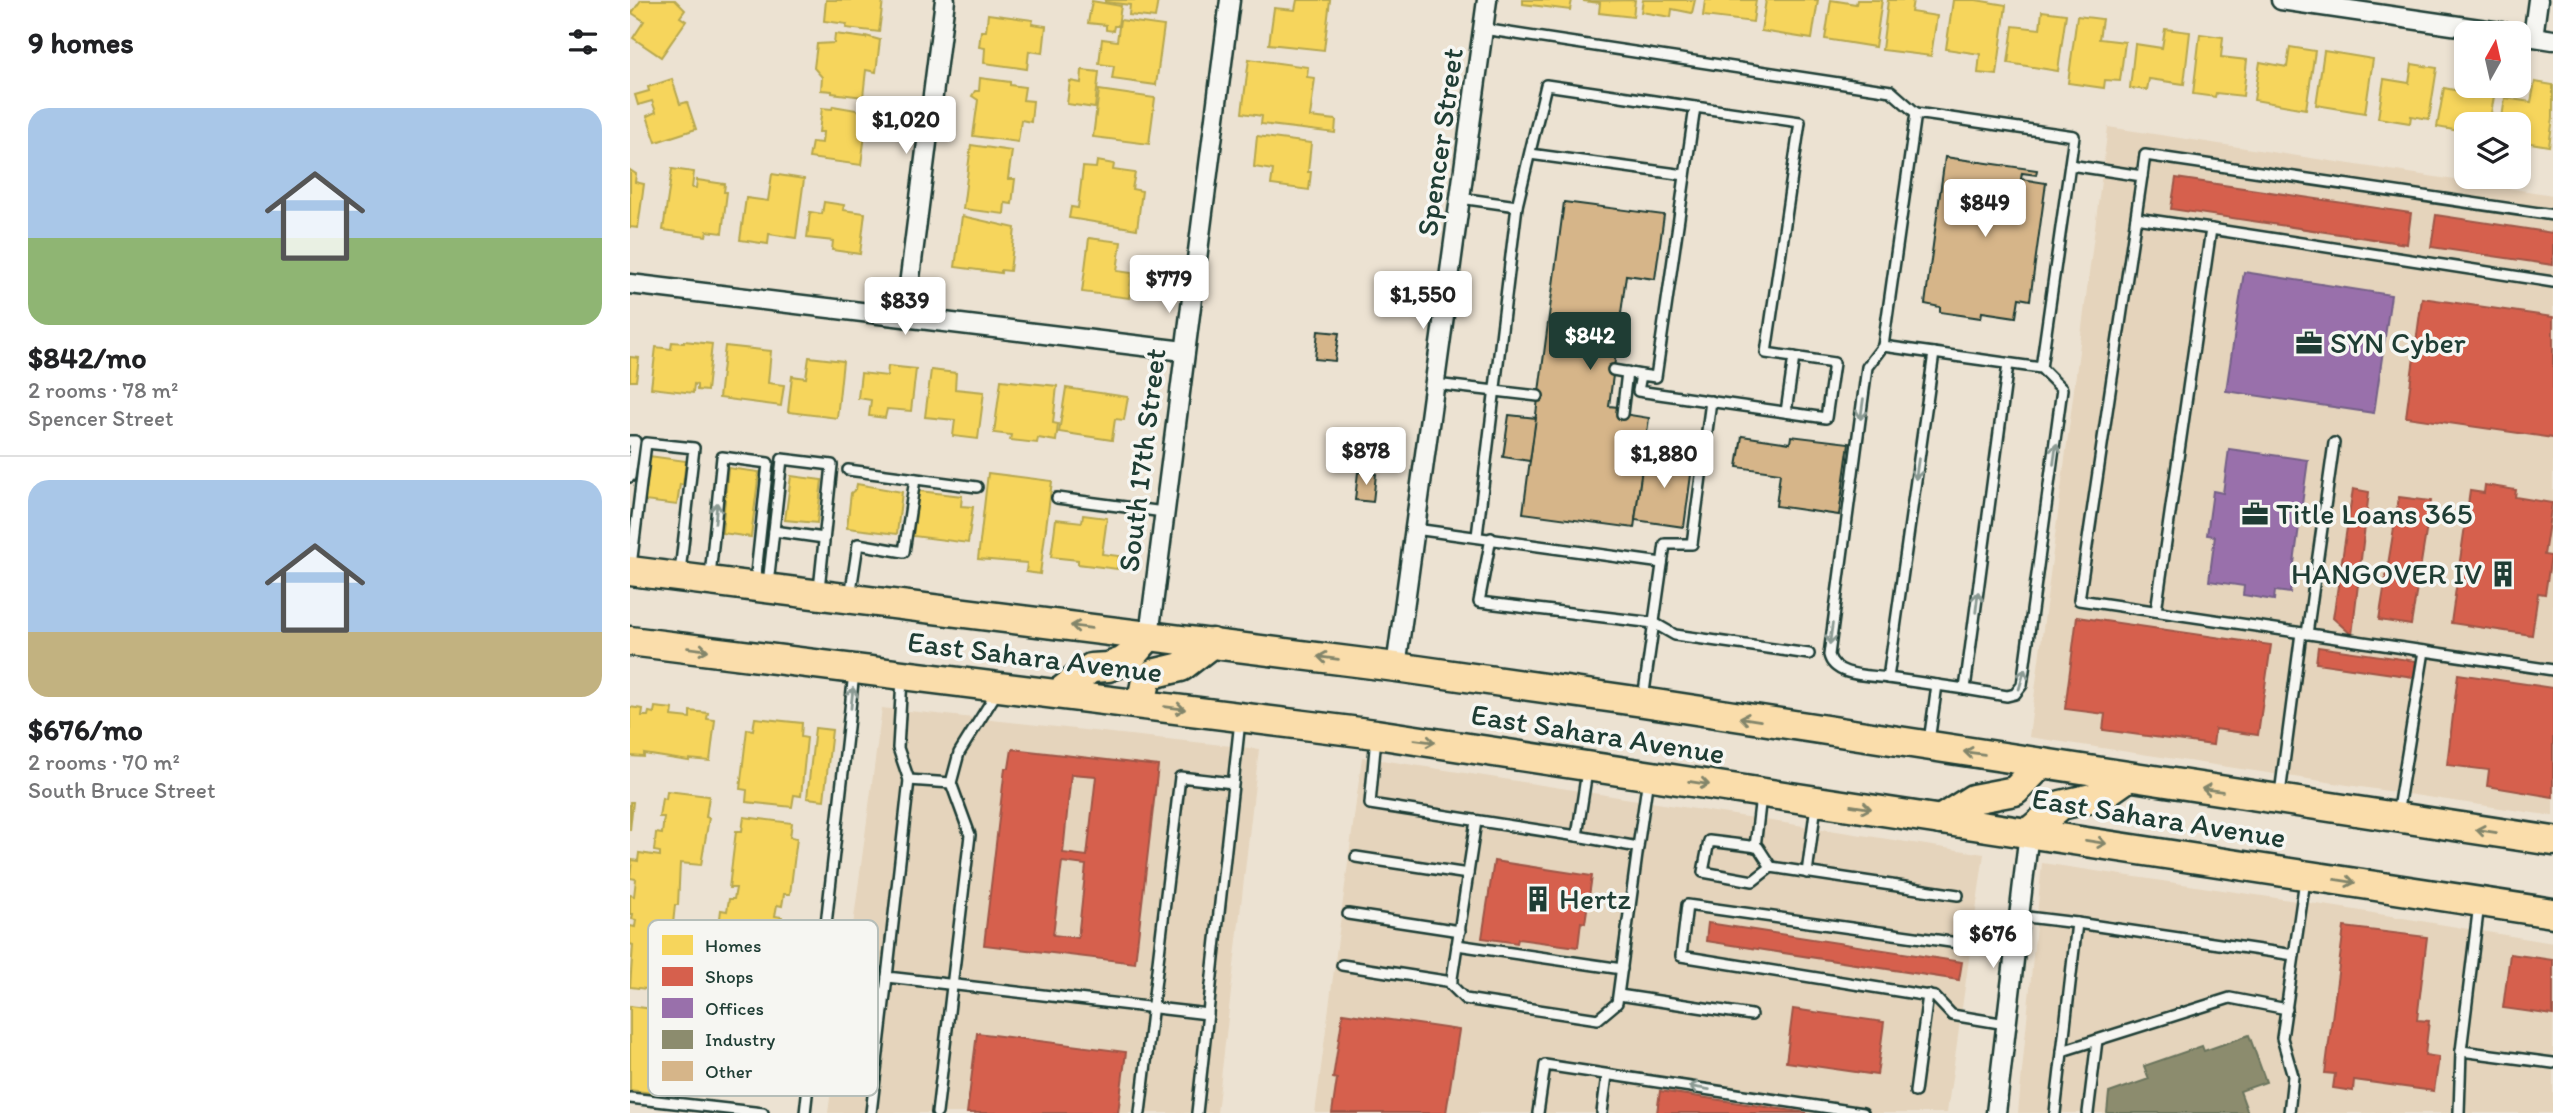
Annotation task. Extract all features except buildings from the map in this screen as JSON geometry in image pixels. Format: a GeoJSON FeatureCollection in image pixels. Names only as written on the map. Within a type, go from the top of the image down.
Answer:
{"type":"FeatureCollection","features":[{"type":"Feature","properties":{"kind":"main road","name":"East Sahara Avenue"},"geometry":{"type":"LineString","coordinates":[[630,571],[1396,667],[1643,702],[2553,841]]}},
{"type":"Feature","properties":{"kind":"main road"},"geometry":{"type":"LineString","coordinates":[[1059,693],[1091,668],[1108,667],[1122,662],[1149,636]]}},
{"type":"Feature","properties":{"kind":"main road","name":"East Sahara Avenue"},"geometry":{"type":"LineString","coordinates":[[630,640],[1376,734],[2553,913]]}},
{"type":"Feature","properties":{"kind":"main road"},"geometry":{"type":"LineString","coordinates":[[1141,704],[1146,681],[1152,674],[1181,667],[1212,643]]}},
{"type":"Feature","properties":{"kind":"main road"},"geometry":{"type":"LineString","coordinates":[[1940,820],[1973,799],[2015,791],[2042,763]]}},
{"type":"Feature","properties":{"kind":"main road"},"geometry":{"type":"LineString","coordinates":[[2029,832],[2061,804],[2101,796],[2128,777]]}},
{"type":"Feature","properties":{"kind":"street"},"geometry":{"type":"LineString","coordinates":[[905,317],[945,0]]}},
{"type":"Feature","properties":{"kind":"street","name":"South 17th Street"},"geometry":{"type":"LineString","coordinates":[[1149,636],[1230,0]]}},
{"type":"Feature","properties":{"kind":"street","name":"Spencer Street"},"geometry":{"type":"LineString","coordinates":[[1396,667],[1487,0]]}},
{"type":"Feature","properties":{"kind":"street"},"geometry":{"type":"LineString","coordinates":[[2281,0],[2454,25]]}},
{"type":"Feature","properties":{"kind":"street"},"geometry":{"type":"LineString","coordinates":[[2530,21],[2538,0]]}},
{"type":"Feature","properties":{"kind":"street"},"geometry":{"type":"LineString","coordinates":[[2531,37],[2553,40]]}},
{"type":"Feature","properties":{"kind":"street"},"geometry":{"type":"LineString","coordinates":[[630,284],[1184,351]]}},
{"type":"Feature","properties":{"kind":"street"},"geometry":{"type":"LineString","coordinates":[[1996,1113],[2029,832]]}},
{"type":"Feature","properties":{"kind":"lane"},"geometry":{"type":"LineString","coordinates":[[1483,29],[1891,91],[1916,113],[2074,136],[2041,368]]}},
{"type":"Feature","properties":{"kind":"lane"},"geometry":{"type":"LineString","coordinates":[[1477,536],[1517,206],[1546,85],[1800,122],[1766,353],[1834,363],[1826,418],[1625,390]]}},
{"type":"Feature","properties":{"kind":"lane"},"geometry":{"type":"LineString","coordinates":[[1613,370],[1656,377],[1695,107]]}},
{"type":"Feature","properties":{"kind":"lane"},"geometry":{"type":"LineString","coordinates":[[1883,346],[2041,368],[2062,388],[2063,399],[2022,685],[2015,694],[2007,696],[1839,670],[1830,663],[1867,367],[1883,346],[1916,113]]}},
{"type":"Feature","properties":{"kind":"lane"},"geometry":{"type":"LineString","coordinates":[[1530,154],[1685,175]]}},
{"type":"Feature","properties":{"kind":"lane"},"geometry":{"type":"LineString","coordinates":[[2553,215],[2145,155],[2079,600],[2553,670]]}},
{"type":"Feature","properties":{"kind":"lane"},"geometry":{"type":"LineString","coordinates":[[2070,165],[2142,176]]}},
{"type":"Feature","properties":{"kind":"lane"},"geometry":{"type":"LineString","coordinates":[[1460,198],[1517,206]]}},
{"type":"Feature","properties":{"kind":"lane"},"geometry":{"type":"LineString","coordinates":[[2136,218],[2553,282]]}},
{"type":"Feature","properties":{"kind":"lane"},"geometry":{"type":"LineString","coordinates":[[2156,611],[2211,229]]}},
{"type":"Feature","properties":{"kind":"lane"},"geometry":{"type":"LineString","coordinates":[[1888,678],[1934,353]]}},
{"type":"Feature","properties":{"kind":"lane"},"geometry":{"type":"LineString","coordinates":[[1786,412],[1794,357]]}},
{"type":"Feature","properties":{"kind":"lane"},"geometry":{"type":"LineString","coordinates":[[1965,690],[2008,364]]}},
{"type":"Feature","properties":{"kind":"lane"},"geometry":{"type":"LineString","coordinates":[[1622,414],[1627,372]]}},
{"type":"Feature","properties":{"kind":"lane"},"geometry":{"type":"LineString","coordinates":[[1638,391],[1641,375]]}},
{"type":"Feature","properties":{"kind":"lane"},"geometry":{"type":"LineString","coordinates":[[1435,384],[1538,396]]}},
{"type":"Feature","properties":{"kind":"lane"},"geometry":{"type":"LineString","coordinates":[[1643,702],[1665,544],[1692,544],[1711,401]]}},
{"type":"Feature","properties":{"kind":"lane"},"geometry":{"type":"LineString","coordinates":[[630,441],[635,441],[630,477]]}},
{"type":"Feature","properties":{"kind":"lane"},"geometry":{"type":"LineString","coordinates":[[630,571],[646,443],[694,448],[680,577]]}},
{"type":"Feature","properties":{"kind":"lane"},"geometry":{"type":"LineString","coordinates":[[2279,800],[2334,443]]}},
{"type":"Feature","properties":{"kind":"lane"},"geometry":{"type":"LineString","coordinates":[[709,581],[722,457],[768,463],[761,587]]}},
{"type":"Feature","properties":{"kind":"lane"},"geometry":{"type":"LineString","coordinates":[[761,587],[774,531],[782,459],[832,465],[818,595]]}},
{"type":"Feature","properties":{"kind":"lane"},"geometry":{"type":"LineString","coordinates":[[848,470],[976,487]]}},
{"type":"Feature","properties":{"kind":"lane"},"geometry":{"type":"LineString","coordinates":[[850,599],[858,544],[904,552],[915,479]]}},
{"type":"Feature","properties":{"kind":"lane"},"geometry":{"type":"LineString","coordinates":[[1057,498],[1164,512]]}},
{"type":"Feature","properties":{"kind":"lane"},"geometry":{"type":"LineString","coordinates":[[1415,529],[1662,563]]}},
{"type":"Feature","properties":{"kind":"lane"},"geometry":{"type":"LineString","coordinates":[[774,531],[824,538]]}},
{"type":"Feature","properties":{"kind":"lane"},"geometry":{"type":"LineString","coordinates":[[1491,538],[1479,601],[1654,623],[1675,635],[1809,654]]}},
{"type":"Feature","properties":{"kind":"lane"},"geometry":{"type":"LineString","coordinates":[[2397,818],[2424,651]]}},
{"type":"Feature","properties":{"kind":"lane"},"geometry":{"type":"LineString","coordinates":[[826,920],[855,668]]}},
{"type":"Feature","properties":{"kind":"lane"},"geometry":{"type":"LineString","coordinates":[[878,1054],[909,780],[898,748],[903,674]]}},
{"type":"Feature","properties":{"kind":"lane"},"geometry":{"type":"LineString","coordinates":[[1928,746],[1937,685]]}},
{"type":"Feature","properties":{"kind":"lane"},"geometry":{"type":"LineString","coordinates":[[937,1113],[970,835],[951,783],[959,753],[1001,686]]}},
{"type":"Feature","properties":{"kind":"lane"},"geometry":{"type":"LineString","coordinates":[[1197,1113],[1240,715]]}},
{"type":"Feature","properties":{"kind":"lane"},"geometry":{"type":"LineString","coordinates":[[1376,734],[1370,804],[1638,847]]}},
{"type":"Feature","properties":{"kind":"lane"},"geometry":{"type":"LineString","coordinates":[[1577,836],[1588,765]]}},
{"type":"Feature","properties":{"kind":"lane"},"geometry":{"type":"LineString","coordinates":[[1476,821],[1451,985],[1465,999],[1598,1019],[1618,1003],[1648,775]]}},
{"type":"Feature","properties":{"kind":"lane"},"geometry":{"type":"LineString","coordinates":[[1140,1113],[1180,777],[1233,783]]}},
{"type":"Feature","properties":{"kind":"lane"},"geometry":{"type":"LineString","coordinates":[[909,780],[951,783]]}},
{"type":"Feature","properties":{"kind":"lane"},"geometry":{"type":"LineString","coordinates":[[1755,847],[1762,792]]}},
{"type":"Feature","properties":{"kind":"lane"},"geometry":{"type":"LineString","coordinates":[[1807,873],[1817,801]]}},
{"type":"Feature","properties":{"kind":"lane"},"geometry":{"type":"LineString","coordinates":[[1771,867],[1758,847],[1709,841],[1703,872],[1753,881],[1771,867],[1958,895]]}},
{"type":"Feature","properties":{"kind":"lane"},"geometry":{"type":"LineString","coordinates":[[1356,857],[1468,874]]}},
{"type":"Feature","properties":{"kind":"lane"},"geometry":{"type":"LineString","coordinates":[[2289,1113],[2293,1076],[2283,1038],[2306,874]]}},
{"type":"Feature","properties":{"kind":"lane"},"geometry":{"type":"LineString","coordinates":[[2459,1113],[2461,1051],[2480,902]]}},
{"type":"Feature","properties":{"kind":"lane"},"geometry":{"type":"LineString","coordinates":[[2006,1024],[1952,1015],[1935,996],[1681,956],[1687,905],[2015,951]]}},
{"type":"Feature","properties":{"kind":"lane"},"geometry":{"type":"LineString","coordinates":[[1348,914],[1460,931]]}},
{"type":"Feature","properties":{"kind":"lane"},"geometry":{"type":"LineString","coordinates":[[2019,916],[2294,955]]}},
{"type":"Feature","properties":{"kind":"lane"},"geometry":{"type":"LineString","coordinates":[[2055,1113],[2077,923]]}},
{"type":"Feature","properties":{"kind":"lane"},"geometry":{"type":"LineString","coordinates":[[1457,945],[1622,969]]}},
{"type":"Feature","properties":{"kind":"lane"},"geometry":{"type":"LineString","coordinates":[[1342,965],[1451,982]]}},
{"type":"Feature","properties":{"kind":"lane"},"geometry":{"type":"LineString","coordinates":[[887,977],[1208,1014]]}},
{"type":"Feature","properties":{"kind":"lane"},"geometry":{"type":"LineString","coordinates":[[1619,995],[1751,1015]]}},
{"type":"Feature","properties":{"kind":"lane"},"geometry":{"type":"LineString","coordinates":[[1914,1092],[1928,995]]}},
{"type":"Feature","properties":{"kind":"lane"},"geometry":{"type":"LineString","coordinates":[[2062,1051],[2230,998],[2287,1009]]}},
{"type":"Feature","properties":{"kind":"lane"},"geometry":{"type":"LineString","coordinates":[[2088,1113],[2097,1040]]}},
{"type":"Feature","properties":{"kind":"lane"},"geometry":{"type":"LineString","coordinates":[[2461,1051],[2553,1063]]}},
{"type":"Feature","properties":{"kind":"lane"},"geometry":{"type":"LineString","coordinates":[[1538,1113],[1545,1065],[1863,1113]]}},
{"type":"Feature","properties":{"kind":"lane"},"geometry":{"type":"LineString","coordinates":[[1602,1113],[1607,1074]]}},
{"type":"Feature","properties":{"kind":"lane"},"geometry":{"type":"LineString","coordinates":[[630,1098],[763,1113]]}},
{"type":"Feature","properties":{"kind":"shaded area"},"geometry":{"type":"Polygon","coordinates":[[[2108,127],[2454,180],[2454,189],[2514,189],[2553,195],[2553,816],[2029,737],[2108,127]]]}},
{"type":"Feature","properties":{"kind":"shaded area"},"geometry":{"type":"Polygon","coordinates":[[[882,708],[1259,749],[1217,1113],[828,1113],[830,1096],[878,1096],[878,920],[854,920],[882,708]]]}},
{"type":"Feature","properties":{"kind":"shaded area"},"geometry":{"type":"Polygon","coordinates":[[[1362,757],[1984,854],[1947,1113],[1315,1113],[1362,757]]]}},
{"type":"Feature","properties":{"kind":"shaded area"},"geometry":{"type":"Polygon","coordinates":[[[2042,863],[2553,943],[2553,1113],[2018,1113],[2042,863]]]}},
{"type":"Feature","properties":{"kind":"place","name":"SYN Cyber"},"geometry":{"type":"Point","coordinates":[2309,343]}},
{"type":"Feature","properties":{"kind":"place","name":"Title Loans 365"},"geometry":{"type":"Point","coordinates":[2255,514]}},
{"type":"Feature","properties":{"kind":"place","name":"HANGOVER IV"},"geometry":{"type":"Point","coordinates":[2503,574]}},
{"type":"Feature","properties":{"kind":"place","name":"Hertz"},"geometry":{"type":"Point","coordinates":[1538,899]}}]}
